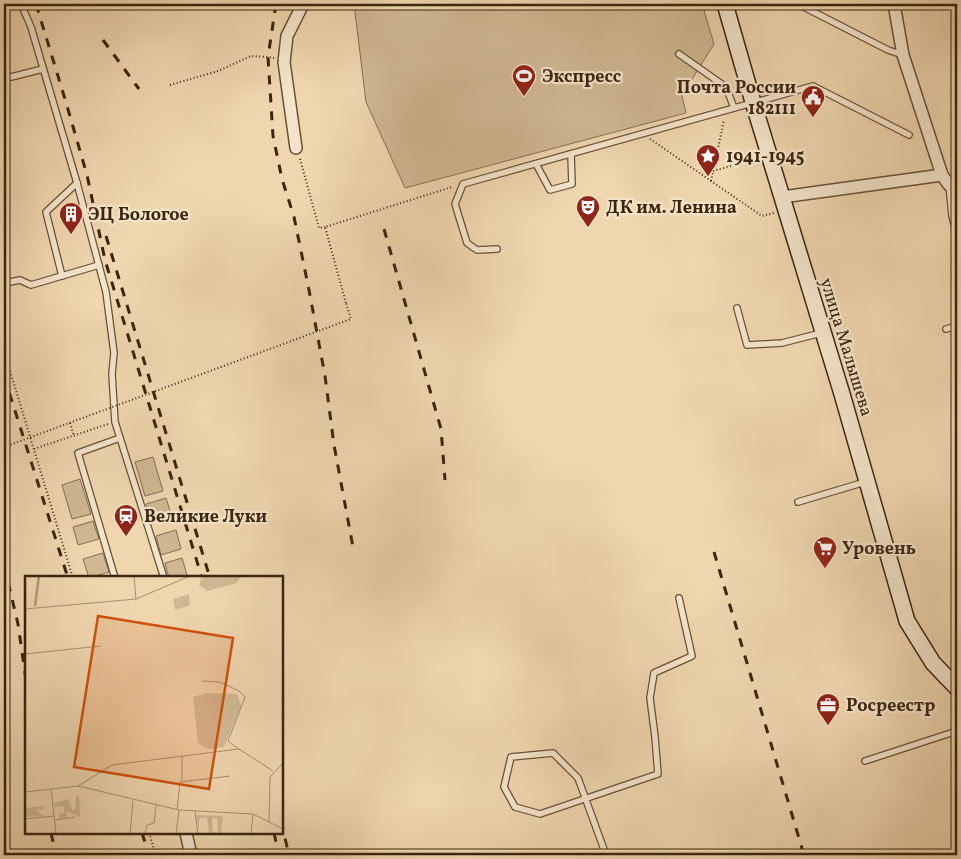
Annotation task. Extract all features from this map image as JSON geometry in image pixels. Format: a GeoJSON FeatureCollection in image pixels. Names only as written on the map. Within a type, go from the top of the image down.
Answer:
{"type":"FeatureCollection","features":[{"type":"Feature","properties":{"kind":"street"},"geometry":{"type":"LineString","coordinates":[[296,148],[284,62],[287,36],[303,4]]}},
{"type":"Feature","properties":{"kind":"street"},"geometry":{"type":"LineString","coordinates":[[894,4],[903,56],[942,175],[953,185]]}},
{"type":"Feature","properties":{"kind":"street","name":"улица Малышева"},"geometry":{"type":"LineString","coordinates":[[729,5],[753,102],[824,333],[907,621],[933,663],[957,688]]}},
{"type":"Feature","properties":{"kind":"street"},"geometry":{"type":"LineString","coordinates":[[784,203],[942,175]]}},
{"type":"Feature","properties":{"kind":"street"},"geometry":{"type":"LineString","coordinates":[[186,834],[191,855]]}},
{"type":"Feature","properties":{"kind":"lane"},"geometry":{"type":"LineString","coordinates":[[21,4],[31,28],[77,183],[106,292],[114,353],[112,374],[115,422],[163,576]]}},
{"type":"Feature","properties":{"kind":"lane"},"geometry":{"type":"LineString","coordinates":[[798,4],[903,56]]}},
{"type":"Feature","properties":{"kind":"lane"},"geometry":{"type":"LineString","coordinates":[[679,54],[726,87],[734,108]]}},
{"type":"Feature","properties":{"kind":"lane"},"geometry":{"type":"LineString","coordinates":[[4,75],[7,78],[43,68]]}},
{"type":"Feature","properties":{"kind":"lane"},"geometry":{"type":"LineString","coordinates":[[497,249],[477,250],[467,243],[455,204],[463,184],[753,102],[813,86],[909,135]]}},
{"type":"Feature","properties":{"kind":"lane"},"geometry":{"type":"LineString","coordinates":[[536,164],[550,190],[572,184],[571,154]]}},
{"type":"Feature","properties":{"kind":"lane"},"geometry":{"type":"LineString","coordinates":[[62,276],[46,212],[77,183]]}},
{"type":"Feature","properties":{"kind":"lane"},"geometry":{"type":"LineString","coordinates":[[953,185],[952,216],[957,235]]}},
{"type":"Feature","properties":{"kind":"lane"},"geometry":{"type":"LineString","coordinates":[[4,283],[20,280],[31,285],[99,265]]}},
{"type":"Feature","properties":{"kind":"lane"},"geometry":{"type":"LineString","coordinates":[[737,308],[747,345],[782,343],[824,333]]}},
{"type":"Feature","properties":{"kind":"lane"},"geometry":{"type":"LineString","coordinates":[[946,330],[957,326]]}},
{"type":"Feature","properties":{"kind":"lane"},"geometry":{"type":"LineString","coordinates":[[114,576],[78,453],[120,438]]}},
{"type":"Feature","properties":{"kind":"lane"},"geometry":{"type":"LineString","coordinates":[[798,502],[867,481]]}},
{"type":"Feature","properties":{"kind":"lane"},"geometry":{"type":"LineString","coordinates":[[606,855],[586,799],[578,778],[553,754],[511,757],[504,787],[515,807],[540,814],[586,799],[658,774],[650,698],[654,674],[692,656],[679,598]]}},
{"type":"Feature","properties":{"kind":"lane"},"geometry":{"type":"LineString","coordinates":[[865,761],[957,731]]}},
{"type":"Feature","properties":{"kind":"path"},"geometry":{"type":"LineString","coordinates":[[170,85],[218,71],[251,56],[268,56],[284,62]]}},
{"type":"Feature","properties":{"kind":"path"},"geometry":{"type":"LineString","coordinates":[[711,181],[726,110]]}},
{"type":"Feature","properties":{"kind":"path"},"geometry":{"type":"LineString","coordinates":[[642,134],[762,216],[784,203]]}},
{"type":"Feature","properties":{"kind":"path"},"geometry":{"type":"LineString","coordinates":[[296,148],[319,228],[463,184]]}},
{"type":"Feature","properties":{"kind":"path"},"geometry":{"type":"LineString","coordinates":[[713,171],[757,158]]}},
{"type":"Feature","properties":{"kind":"path"},"geometry":{"type":"LineString","coordinates":[[4,447],[351,319],[325,227]]}},
{"type":"Feature","properties":{"kind":"path"},"geometry":{"type":"LineString","coordinates":[[4,351],[72,576]]}},
{"type":"Feature","properties":{"kind":"path"},"geometry":{"type":"LineString","coordinates":[[70,422],[76,435]]}},
{"type":"Feature","properties":{"kind":"path"},"geometry":{"type":"LineString","coordinates":[[33,449],[115,422]]}},
{"type":"Feature","properties":{"kind":"path"},"geometry":{"type":"LineString","coordinates":[[149,834],[156,855]]}},
{"type":"Feature","properties":{"kind":"shaded area","name":"Экспресс"},"geometry":{"type":"Polygon","coordinates":[[[354,4],[702,4],[714,44],[689,84],[691,89],[681,92],[686,113],[405,188],[366,102],[354,4]]]}},
{"type":"Feature","properties":{"kind":"shaded area"},"geometry":{"type":"Polygon","coordinates":[[[153,457],[163,491],[145,496],[135,462],[153,457]]]}},
{"type":"Feature","properties":{"kind":"shaded area"},"geometry":{"type":"Polygon","coordinates":[[[80,479],[91,514],[72,519],[62,485],[80,479]]]}},
{"type":"Feature","properties":{"kind":"shaded area"},"geometry":{"type":"Polygon","coordinates":[[[166,498],[172,517],[151,523],[146,504],[166,498]]]}},
{"type":"Feature","properties":{"kind":"shaded area"},"geometry":{"type":"Polygon","coordinates":[[[93,521],[99,539],[78,545],[73,527],[93,521]]]}},
{"type":"Feature","properties":{"kind":"shaded area"},"geometry":{"type":"Polygon","coordinates":[[[176,530],[181,549],[161,555],[156,536],[176,530]]]}},
{"type":"Feature","properties":{"kind":"shaded area"},"geometry":{"type":"Polygon","coordinates":[[[103,553],[109,572],[88,576],[83,559],[103,553]]]}},
{"type":"Feature","properties":{"kind":"shaded area"},"geometry":{"type":"Polygon","coordinates":[[[182,558],[187,576],[168,576],[165,563],[182,558]]]}},
{"type":"Feature","properties":{"kind":"railway"},"geometry":{"type":"LineString","coordinates":[[36,4],[87,175],[105,260],[201,576]]}},
{"type":"Feature","properties":{"kind":"railway"},"geometry":{"type":"LineString","coordinates":[[276,4],[268,57],[273,136],[282,179],[294,217],[309,290],[325,376],[334,445],[353,547]]}},
{"type":"Feature","properties":{"kind":"railway"},"geometry":{"type":"LineString","coordinates":[[103,40],[139,89]]}},
{"type":"Feature","properties":{"kind":"railway"},"geometry":{"type":"LineString","coordinates":[[384,229],[441,429],[445,480]]}},
{"type":"Feature","properties":{"kind":"railway"},"geometry":{"type":"LineString","coordinates":[[106,236],[209,576]]}},
{"type":"Feature","properties":{"kind":"railway"},"geometry":{"type":"LineString","coordinates":[[4,376],[67,576]]}},
{"type":"Feature","properties":{"kind":"railway"},"geometry":{"type":"LineString","coordinates":[[714,552],[804,855]]}},
{"type":"Feature","properties":{"kind":"railway"},"geometry":{"type":"LineString","coordinates":[[4,565],[18,624],[25,673]]}},
{"type":"Feature","properties":{"kind":"railway"},"geometry":{"type":"LineString","coordinates":[[282,825],[289,855]]}},
{"type":"Feature","properties":{"kind":"railway"},"geometry":{"type":"LineString","coordinates":[[51,834],[56,855]]}},
{"type":"Feature","properties":{"kind":"railway"},"geometry":{"type":"LineString","coordinates":[[142,834],[149,855]]}},
{"type":"Feature","properties":{"kind":"railway"},"geometry":{"type":"LineString","coordinates":[[274,834],[279,855]]}},
{"type":"Feature","properties":{"kind":"place","name":"Экспресс"},"geometry":{"type":"Point","coordinates":[524,97]}},
{"type":"Feature","properties":{"kind":"place","name":"Почта России 182111"},"geometry":{"type":"Point","coordinates":[813,118]}},
{"type":"Feature","properties":{"kind":"place","name":"1941-1945"},"geometry":{"type":"Point","coordinates":[708,177]}},
{"type":"Feature","properties":{"kind":"place","name":"ДК им. Ленина"},"geometry":{"type":"Point","coordinates":[588,228]}},
{"type":"Feature","properties":{"kind":"place","name":"ЭЦ Бологое"},"geometry":{"type":"Point","coordinates":[71,235]}},
{"type":"Feature","properties":{"kind":"place","name":"Великие Луки"},"geometry":{"type":"Point","coordinates":[126,537]}},
{"type":"Feature","properties":{"kind":"place","name":"Уровень"},"geometry":{"type":"Point","coordinates":[825,569]}},
{"type":"Feature","properties":{"kind":"place","name":"Росреестр"},"geometry":{"type":"Point","coordinates":[828,726]}}]}
